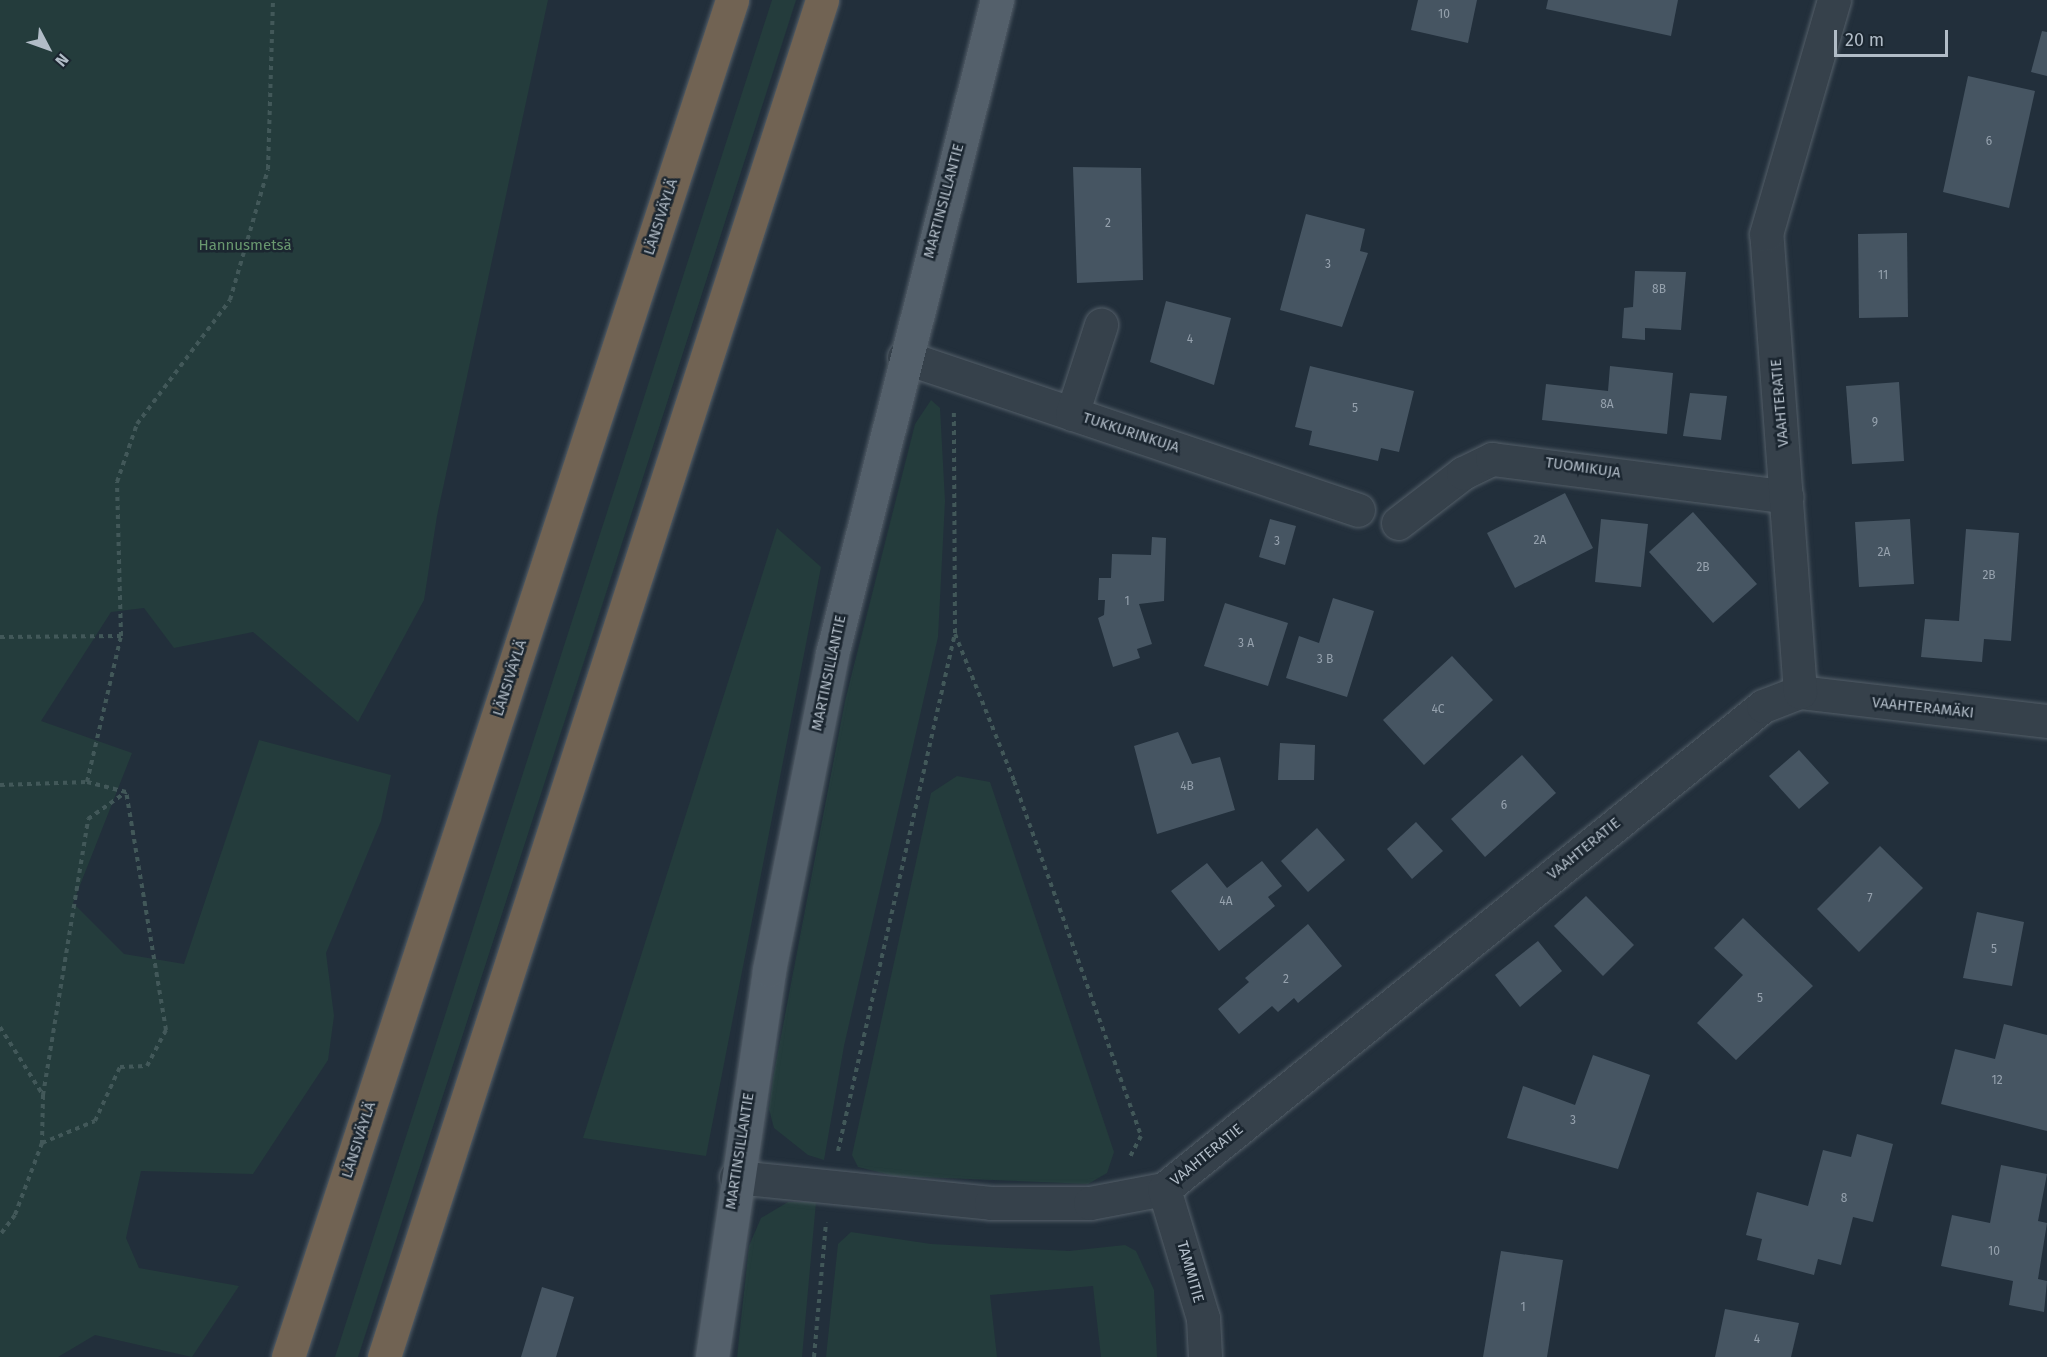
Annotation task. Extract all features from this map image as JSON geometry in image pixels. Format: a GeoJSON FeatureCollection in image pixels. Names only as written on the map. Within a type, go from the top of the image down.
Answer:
{"type":"FeatureCollection","features":[{"type":"Feature","properties":{"kind":"highway","name":"LÄNSIVÄYLÄ"},"geometry":{"type":"LineString","coordinates":[[288,1357],[732,0]]}},
{"type":"Feature","properties":{"kind":"highway"},"geometry":{"type":"LineString","coordinates":[[384,1357],[822,0]]}},
{"type":"Feature","properties":{"kind":"main road","name":"MARTINSILLANTIE"},"geometry":{"type":"LineString","coordinates":[[712,1357],[736,1177],[769,970],[830,666],[904,357],[997,0]]}},
{"type":"Feature","properties":{"kind":"street","name":"VAAHTERATIE"},"geometry":{"type":"LineString","coordinates":[[736,1177],[830,1189],[991,1203],[1090,1203],[1164,1189],[1763,706],[1800,693],[1766,234],[1834,0]]}},
{"type":"Feature","properties":{"kind":"street"},"geometry":{"type":"LineString","coordinates":[[1072,414],[1101,324]]}},
{"type":"Feature","properties":{"kind":"street","name":"TUKKURINKUJA"},"geometry":{"type":"LineString","coordinates":[[904,357],[1358,510]]}},
{"type":"Feature","properties":{"kind":"street","name":"TUOMIKUJA"},"geometry":{"type":"LineString","coordinates":[[1398,523],[1455,478],[1492,459],[1787,497]]}},
{"type":"Feature","properties":{"kind":"street","name":"VAAHTERAMÄKI"},"geometry":{"type":"LineString","coordinates":[[1800,693],[2047,721]]}},
{"type":"Feature","properties":{"kind":"street","name":"TAMMITIE"},"geometry":{"type":"LineString","coordinates":[[1164,1189],[1203,1318],[1205,1357]]}},
{"type":"Feature","properties":{"kind":"path"},"geometry":{"type":"LineString","coordinates":[[87,782],[121,636],[117,482],[137,424],[230,300],[268,169],[273,0]]}},
{"type":"Feature","properties":{"kind":"path"},"geometry":{"type":"LineString","coordinates":[[814,1357],[830,1189],[955,633],[951,374]]}},
{"type":"Feature","properties":{"kind":"path"},"geometry":{"type":"LineString","coordinates":[[955,633],[1014,781],[1141,1136],[1121,1174],[1124,1197]]}},
{"type":"Feature","properties":{"kind":"path"},"geometry":{"type":"LineString","coordinates":[[0,637],[121,636]]}},
{"type":"Feature","properties":{"kind":"path"},"geometry":{"type":"LineString","coordinates":[[0,785],[87,782],[126,792]]}},
{"type":"Feature","properties":{"kind":"path"},"geometry":{"type":"LineString","coordinates":[[0,1235],[15,1215],[42,1143],[43,1095],[88,819],[126,792]]}},
{"type":"Feature","properties":{"kind":"path"},"geometry":{"type":"LineString","coordinates":[[42,1143],[95,1121],[120,1067],[147,1066],[166,1030],[126,792]]}},
{"type":"Feature","properties":{"kind":"path"},"geometry":{"type":"LineString","coordinates":[[0,1028],[43,1095]]}},
{"type":"Feature","properties":{"kind":"green space","name":"Hannusmetsä"},"geometry":{"type":"Polygon","coordinates":[[[0,0],[548,0],[437,516],[424,600],[358,722],[253,632],[174,648],[144,608],[111,612],[41,721],[132,753],[73,903],[124,954],[184,964],[259,740],[391,775],[381,821],[326,953],[334,1016],[328,1060],[253,1174],[141,1171],[126,1238],[139,1268],[239,1286],[192,1357],[95,1335],[58,1357],[0,1357],[0,0]]]}},
{"type":"Feature","properties":{"kind":"green space"},"geometry":{"type":"Polygon","coordinates":[[[772,0],[796,0],[358,1357],[335,1357],[772,0]]]}},
{"type":"Feature","properties":{"kind":"green space"},"geometry":{"type":"Polygon","coordinates":[[[931,400],[940,408],[945,501],[938,637],[844,1046],[824,1160],[808,1155],[774,1128],[769,1109],[773,1078],[845,701],[915,424],[931,400]]]}},
{"type":"Feature","properties":{"kind":"green space"},"geometry":{"type":"Polygon","coordinates":[[[777,528],[821,567],[706,1156],[583,1138],[777,528]]]}},
{"type":"Feature","properties":{"kind":"green space"},"geometry":{"type":"Polygon","coordinates":[[[957,776],[990,782],[1114,1152],[1107,1173],[1088,1184],[895,1176],[858,1167],[852,1155],[931,793],[957,776]]]}},
{"type":"Feature","properties":{"kind":"green space"},"geometry":{"type":"Polygon","coordinates":[[[788,1202],[816,1202],[802,1357],[737,1357],[749,1246],[761,1218],[788,1202]]]}},
{"type":"Feature","properties":{"kind":"green space"},"geometry":{"type":"Polygon","coordinates":[[[851,1232],[931,1244],[1069,1251],[1125,1245],[1136,1251],[1154,1290],[1157,1357],[1101,1357],[1093,1286],[990,1295],[997,1357],[826,1357],[838,1244],[851,1232]]]}},
{"type":"Feature","properties":{"kind":"building"},"geometry":{"type":"Polygon","coordinates":[[[1418,0],[1477,0],[1468,43],[1411,30],[1418,0]]]}},
{"type":"Feature","properties":{"kind":"building"},"geometry":{"type":"Polygon","coordinates":[[[1548,0],[1678,0],[1671,36],[1546,9],[1548,0]]]}},
{"type":"Feature","properties":{"kind":"building"},"geometry":{"type":"Polygon","coordinates":[[[2042,31],[2047,32],[2047,76],[2031,72],[2042,31]]]}},
{"type":"Feature","properties":{"kind":"building"},"geometry":{"type":"Polygon","coordinates":[[[1968,76],[2035,91],[2009,208],[1943,192],[1968,76]]]}},
{"type":"Feature","properties":{"kind":"building"},"geometry":{"type":"Polygon","coordinates":[[[1073,167],[1141,168],[1143,280],[1077,283],[1073,167]]]}},
{"type":"Feature","properties":{"kind":"building"},"geometry":{"type":"Polygon","coordinates":[[[1306,214],[1365,229],[1360,251],[1368,253],[1342,327],[1280,310],[1306,214]]]}},
{"type":"Feature","properties":{"kind":"building"},"geometry":{"type":"Polygon","coordinates":[[[1907,233],[1908,317],[1859,318],[1858,234],[1907,233]]]}},
{"type":"Feature","properties":{"kind":"building"},"geometry":{"type":"Polygon","coordinates":[[[1635,271],[1686,272],[1681,330],[1645,328],[1645,340],[1622,338],[1624,308],[1633,307],[1635,271]]]}},
{"type":"Feature","properties":{"kind":"building"},"geometry":{"type":"Polygon","coordinates":[[[1166,301],[1231,318],[1214,385],[1150,362],[1166,301]]]}},
{"type":"Feature","properties":{"kind":"building"},"geometry":{"type":"Polygon","coordinates":[[[1310,366],[1414,391],[1399,452],[1381,448],[1378,461],[1309,445],[1312,431],[1295,427],[1310,366]]]}},
{"type":"Feature","properties":{"kind":"building"},"geometry":{"type":"Polygon","coordinates":[[[1610,366],[1673,373],[1667,434],[1542,420],[1546,384],[1608,391],[1610,366]]]}},
{"type":"Feature","properties":{"kind":"building"},"geometry":{"type":"Polygon","coordinates":[[[1899,382],[1904,461],[1852,464],[1846,386],[1899,382]]]}},
{"type":"Feature","properties":{"kind":"building"},"geometry":{"type":"Polygon","coordinates":[[[1690,393],[1727,396],[1721,440],[1683,436],[1690,393]]]}},
{"type":"Feature","properties":{"kind":"building"},"geometry":{"type":"Polygon","coordinates":[[[1565,493],[1593,548],[1515,588],[1487,533],[1565,493]]]}},
{"type":"Feature","properties":{"kind":"building"},"geometry":{"type":"Polygon","coordinates":[[[1693,512],[1757,584],[1713,623],[1649,552],[1693,512]]]}},
{"type":"Feature","properties":{"kind":"building"},"geometry":{"type":"Polygon","coordinates":[[[1270,519],[1296,526],[1285,565],[1259,557],[1270,519]]]}},
{"type":"Feature","properties":{"kind":"building"},"geometry":{"type":"Polygon","coordinates":[[[1601,519],[1648,524],[1641,587],[1595,582],[1601,519]]]}},
{"type":"Feature","properties":{"kind":"building"},"geometry":{"type":"Polygon","coordinates":[[[1910,519],[1914,584],[1859,587],[1855,522],[1910,519]]]}},
{"type":"Feature","properties":{"kind":"building"},"geometry":{"type":"Polygon","coordinates":[[[1966,529],[2019,533],[2011,641],[1984,639],[1982,662],[1921,657],[1925,619],[1959,621],[1966,529]]]}},
{"type":"Feature","properties":{"kind":"building"},"geometry":{"type":"Polygon","coordinates":[[[1152,537],[1166,538],[1164,601],[1139,604],[1152,644],[1137,649],[1140,658],[1113,667],[1098,618],[1104,615],[1105,600],[1098,600],[1099,578],[1111,578],[1112,554],[1151,555],[1152,537]]]}},
{"type":"Feature","properties":{"kind":"building"},"geometry":{"type":"Polygon","coordinates":[[[1333,598],[1374,611],[1347,697],[1286,678],[1299,636],[1319,643],[1333,598]]]}},
{"type":"Feature","properties":{"kind":"building"},"geometry":{"type":"Polygon","coordinates":[[[1225,603],[1288,623],[1268,686],[1204,666],[1225,603]]]}},
{"type":"Feature","properties":{"kind":"building"},"geometry":{"type":"Polygon","coordinates":[[[1452,656],[1493,700],[1424,765],[1383,720],[1452,656]]]}},
{"type":"Feature","properties":{"kind":"building"},"geometry":{"type":"Polygon","coordinates":[[[1178,732],[1192,764],[1220,757],[1235,810],[1157,834],[1134,746],[1178,732]]]}},
{"type":"Feature","properties":{"kind":"building"},"geometry":{"type":"Polygon","coordinates":[[[1280,743],[1315,745],[1314,780],[1278,780],[1280,743]]]}},
{"type":"Feature","properties":{"kind":"building"},"geometry":{"type":"Polygon","coordinates":[[[1799,750],[1829,783],[1799,809],[1769,776],[1799,750]]]}},
{"type":"Feature","properties":{"kind":"building"},"geometry":{"type":"Polygon","coordinates":[[[1522,755],[1556,793],[1485,857],[1451,819],[1522,755]]]}},
{"type":"Feature","properties":{"kind":"building"},"geometry":{"type":"Polygon","coordinates":[[[1416,822],[1443,851],[1412,879],[1387,849],[1416,822]]]}},
{"type":"Feature","properties":{"kind":"building"},"geometry":{"type":"Polygon","coordinates":[[[1317,828],[1345,860],[1308,892],[1281,861],[1317,828]]]}},
{"type":"Feature","properties":{"kind":"building"},"geometry":{"type":"Polygon","coordinates":[[[1880,846],[1923,888],[1859,952],[1817,909],[1880,846]]]}},
{"type":"Feature","properties":{"kind":"building"},"geometry":{"type":"Polygon","coordinates":[[[1262,861],[1282,886],[1268,897],[1275,906],[1219,951],[1171,891],[1207,863],[1227,888],[1262,861]]]}},
{"type":"Feature","properties":{"kind":"building"},"geometry":{"type":"Polygon","coordinates":[[[1586,896],[1634,945],[1603,976],[1554,926],[1586,896]]]}},
{"type":"Feature","properties":{"kind":"building"},"geometry":{"type":"Polygon","coordinates":[[[1977,912],[2024,922],[2012,986],[1963,978],[1977,912]]]}},
{"type":"Feature","properties":{"kind":"building"},"geometry":{"type":"Polygon","coordinates":[[[1743,918],[1813,986],[1736,1060],[1697,1023],[1743,975],[1714,948],[1743,918]]]}},
{"type":"Feature","properties":{"kind":"building"},"geometry":{"type":"Polygon","coordinates":[[[1308,924],[1342,966],[1298,1003],[1294,998],[1278,1012],[1272,1006],[1239,1034],[1218,1009],[1249,982],[1245,978],[1308,924]]]}},
{"type":"Feature","properties":{"kind":"building"},"geometry":{"type":"Polygon","coordinates":[[[1538,941],[1562,971],[1520,1007],[1495,975],[1538,941]]]}},
{"type":"Feature","properties":{"kind":"building"},"geometry":{"type":"Polygon","coordinates":[[[2004,1024],[2047,1035],[2047,1131],[1941,1104],[1955,1049],[1995,1059],[2004,1024]]]}},
{"type":"Feature","properties":{"kind":"building"},"geometry":{"type":"Polygon","coordinates":[[[1593,1055],[1650,1075],[1618,1169],[1507,1138],[1523,1086],[1575,1105],[1593,1055]]]}},
{"type":"Feature","properties":{"kind":"building"},"geometry":{"type":"Polygon","coordinates":[[[1857,1134],[1893,1144],[1873,1222],[1853,1217],[1841,1265],[1818,1259],[1814,1275],[1757,1260],[1762,1239],[1746,1235],[1757,1192],[1808,1206],[1823,1150],[1851,1157],[1857,1134]]]}},
{"type":"Feature","properties":{"kind":"building"},"geometry":{"type":"Polygon","coordinates":[[[2001,1165],[2047,1174],[2038,1221],[2047,1223],[2038,1279],[2047,1281],[2044,1312],[2009,1305],[2013,1281],[1941,1266],[1952,1215],[1990,1223],[2001,1165]]]}},
{"type":"Feature","properties":{"kind":"building"},"geometry":{"type":"Polygon","coordinates":[[[1501,1251],[1563,1260],[1547,1357],[1483,1357],[1501,1251]]]}},
{"type":"Feature","properties":{"kind":"building"},"geometry":{"type":"Polygon","coordinates":[[[542,1287],[574,1297],[556,1357],[521,1357],[542,1287]]]}},
{"type":"Feature","properties":{"kind":"building"},"geometry":{"type":"Polygon","coordinates":[[[1725,1309],[1799,1323],[1791,1357],[1715,1357],[1725,1309]]]}}]}
